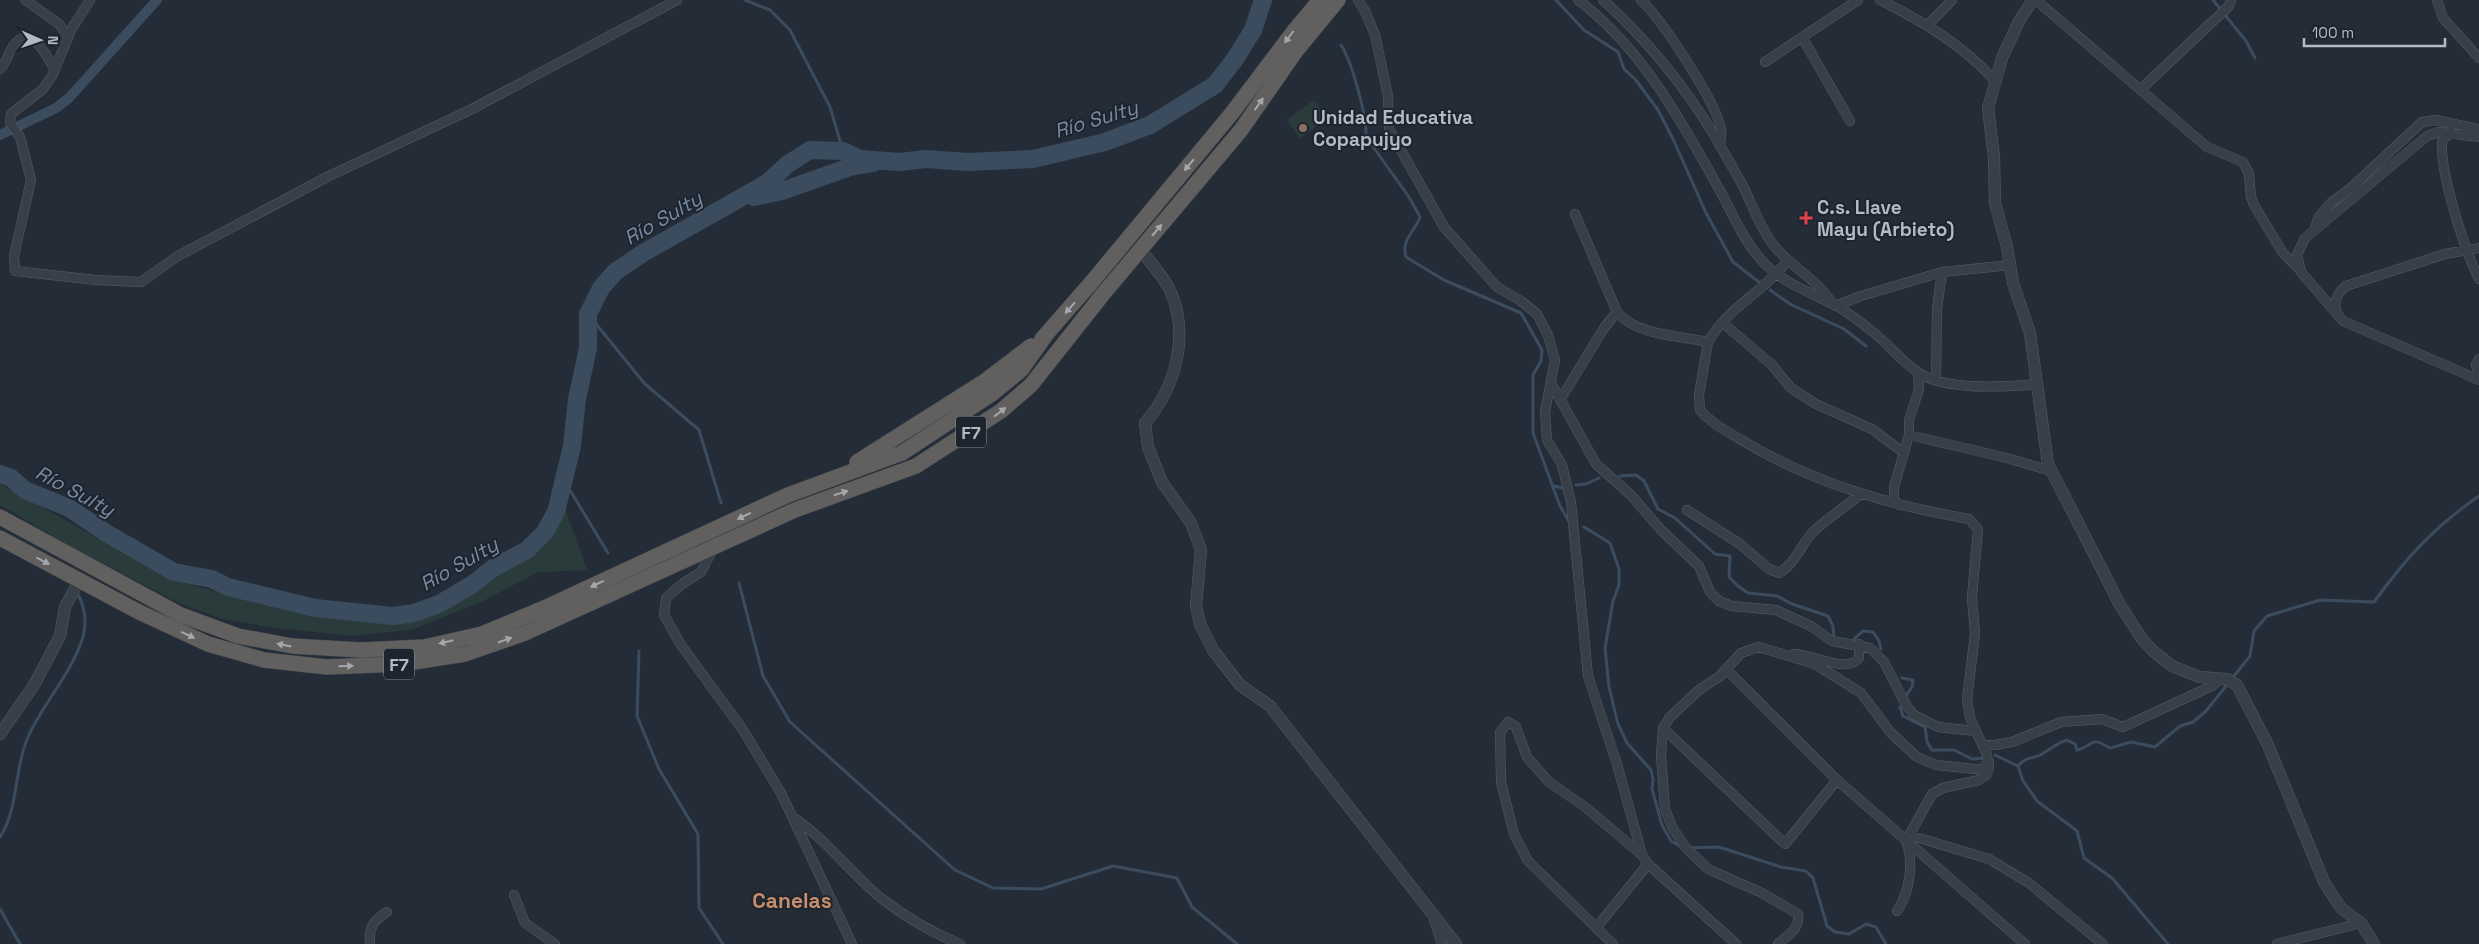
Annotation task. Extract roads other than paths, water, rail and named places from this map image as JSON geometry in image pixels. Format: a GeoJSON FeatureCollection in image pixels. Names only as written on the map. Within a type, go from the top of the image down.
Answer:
{"type":"FeatureCollection","features":[{"type":"Feature","properties":{"kind":"highway","name":"F7"},"geometry":{"type":"LineString","coordinates":[[0,517],[181,615],[238,636],[292,646],[361,650],[424,647],[482,634],[542,609],[788,495],[829,480],[898,446],[989,387],[1012,369],[1048,332],[1319,6],[1338,0]]}},
{"type":"Feature","properties":{"kind":"highway"},"geometry":{"type":"LineString","coordinates":[[1319,6],[1352,0]]}},
{"type":"Feature","properties":{"kind":"highway","name":"F7"},"geometry":{"type":"LineString","coordinates":[[0,538],[79,581],[208,644],[264,660],[327,667],[401,664],[465,654],[525,634],[795,510],[916,466],[1001,411],[1031,385],[1140,249],[1241,130],[1296,51],[1319,6]]}},
{"type":"Feature","properties":{"kind":"street"},"geometry":{"type":"LineString","coordinates":[[25,0],[59,24],[68,37]]}},
{"type":"Feature","properties":{"kind":"street"},"geometry":{"type":"LineString","coordinates":[[90,0],[81,11],[55,70],[43,89],[11,114],[10,123],[20,137],[31,180],[14,256],[15,271],[96,280],[141,282],[178,256],[329,176],[470,110],[677,0]]}},
{"type":"Feature","properties":{"kind":"street"},"geometry":{"type":"LineString","coordinates":[[1358,0],[1365,10],[1375,35],[1388,96],[1389,129],[1444,227],[1497,288],[1521,301],[1537,314],[1548,335],[1555,360],[1545,412],[1547,440],[1562,465],[1571,502],[1588,676],[1617,764],[1642,856]]}},
{"type":"Feature","properties":{"kind":"street"},"geometry":{"type":"LineString","coordinates":[[1578,0],[1592,11],[1648,74],[1674,110],[1742,234],[1765,264],[1801,290],[1835,306],[1878,334],[1918,373],[1936,380],[1968,386],[2008,387],[2038,384]]}},
{"type":"Feature","properties":{"kind":"street"},"geometry":{"type":"LineString","coordinates":[[1603,0],[1625,20],[1659,57],[1684,89],[1720,145],[1741,183],[1758,223],[1788,260],[1817,285],[1835,306]]}},
{"type":"Feature","properties":{"kind":"street"},"geometry":{"type":"LineString","coordinates":[[1641,0],[1652,11],[1668,33],[1699,82],[1721,130],[1720,145]]}},
{"type":"Feature","properties":{"kind":"street"},"geometry":{"type":"LineString","coordinates":[[1765,62],[1858,0]]}},
{"type":"Feature","properties":{"kind":"street"},"geometry":{"type":"LineString","coordinates":[[1880,0],[1927,26],[1970,54],[1994,80]]}},
{"type":"Feature","properties":{"kind":"street"},"geometry":{"type":"LineString","coordinates":[[1927,26],[1952,0]]}},
{"type":"Feature","properties":{"kind":"street"},"geometry":{"type":"LineString","coordinates":[[2374,944],[2361,923],[2340,908],[2324,882],[2268,746],[2237,685],[2223,678],[2199,677],[2172,666],[2142,639],[2120,605],[2051,471],[2045,453],[2038,384],[2030,333],[2013,283],[2011,265],[1993,190],[1994,157],[1988,108],[1994,80],[2011,36],[2035,0],[2207,147],[2243,162],[2249,174],[2251,198],[2254,205],[2282,253],[2338,315],[2349,324],[2479,378]]}},
{"type":"Feature","properties":{"kind":"street"},"geometry":{"type":"LineString","coordinates":[[2141,89],[2230,6],[2231,0]]}},
{"type":"Feature","properties":{"kind":"street"},"geometry":{"type":"LineString","coordinates":[[2437,0],[2443,18],[2479,58]]}},
{"type":"Feature","properties":{"kind":"street"},"geometry":{"type":"LineString","coordinates":[[1802,37],[1850,121]]}},
{"type":"Feature","properties":{"kind":"street"},"geometry":{"type":"LineString","coordinates":[[0,69],[13,46],[19,40],[27,38],[36,42],[55,70]]}},
{"type":"Feature","properties":{"kind":"street"},"geometry":{"type":"LineString","coordinates":[[2315,229],[2318,218],[2331,203],[2352,188],[2422,122],[2428,120],[2479,129]]}},
{"type":"Feature","properties":{"kind":"street"},"geometry":{"type":"LineString","coordinates":[[2301,272],[2297,255],[2305,238],[2427,136],[2439,132],[2451,132],[2479,137]]}},
{"type":"Feature","properties":{"kind":"street"},"geometry":{"type":"LineString","coordinates":[[2451,132],[2442,141],[2445,172],[2466,248],[2479,279]]}},
{"type":"Feature","properties":{"kind":"street"},"geometry":{"type":"LineString","coordinates":[[2408,135],[2427,136]]}},
{"type":"Feature","properties":{"kind":"street"},"geometry":{"type":"LineString","coordinates":[[1575,214],[1617,312],[1629,324],[1637,328],[1708,342]]}},
{"type":"Feature","properties":{"kind":"street"},"geometry":{"type":"LineString","coordinates":[[2338,315],[2335,303],[2337,296],[2346,286],[2466,248],[2479,248]]}},
{"type":"Feature","properties":{"kind":"street"},"geometry":{"type":"LineString","coordinates":[[1140,249],[1170,290],[1180,322],[1180,348],[1175,371],[1154,412],[1144,423],[1148,447],[1162,482],[1191,523],[1201,550],[1196,606],[1200,624],[1213,650],[1240,685],[1270,706],[1456,944]]}},
{"type":"Feature","properties":{"kind":"street"},"geometry":{"type":"LineString","coordinates":[[1788,260],[1778,274],[1729,314],[1708,342],[1698,404],[1700,410],[1705,416],[1791,468],[1861,494],[1900,505],[1969,519],[1978,529],[1972,597],[1975,634],[1968,699],[1970,718],[1989,762],[1988,774],[1984,778],[1943,788],[1932,794],[1907,838],[1911,855],[1908,884],[1902,903],[1897,911]]}},
{"type":"Feature","properties":{"kind":"street"},"geometry":{"type":"LineString","coordinates":[[1835,306],[1861,296],[1942,272],[2011,265]]}},
{"type":"Feature","properties":{"kind":"street"},"geometry":{"type":"LineString","coordinates":[[1936,380],[1937,309],[1942,272]]}},
{"type":"Feature","properties":{"kind":"street"},"geometry":{"type":"LineString","coordinates":[[1560,400],[1604,328],[1617,312]]}},
{"type":"Feature","properties":{"kind":"street"},"geometry":{"type":"LineString","coordinates":[[1723,322],[1772,365],[1791,388],[1816,404],[1872,429],[1904,453]]}},
{"type":"Feature","properties":{"kind":"street"},"geometry":{"type":"LineString","coordinates":[[2479,359],[2476,365],[2479,378]]}},
{"type":"Feature","properties":{"kind":"street"},"geometry":{"type":"LineString","coordinates":[[1900,505],[1893,494],[1909,435],[1909,420],[1919,389],[1918,373]]}},
{"type":"Feature","properties":{"kind":"street"},"geometry":{"type":"LineString","coordinates":[[1551,383],[1596,464],[1631,495],[1654,523],[1699,566],[1710,592],[1719,601],[1732,606],[1776,610],[1811,626],[1832,641],[1859,644],[1870,648],[1881,658],[1892,675],[1906,705],[1914,715],[1938,727],[1975,732]]}},
{"type":"Feature","properties":{"kind":"street"},"geometry":{"type":"LineString","coordinates":[[1909,435],[2007,458],[2051,471]]}},
{"type":"Feature","properties":{"kind":"street"},"geometry":{"type":"LineString","coordinates":[[1687,510],[1740,544],[1769,569],[1779,573],[1788,568],[1797,552],[1814,531],[1861,494]]}},
{"type":"Feature","properties":{"kind":"street"},"geometry":{"type":"LineString","coordinates":[[713,548],[702,572],[682,584],[666,598],[664,614],[681,645],[743,730],[794,817],[852,944]]}},
{"type":"Feature","properties":{"kind":"street"},"geometry":{"type":"LineString","coordinates":[[0,734],[34,685],[60,636],[65,608],[79,581]]}},
{"type":"Feature","properties":{"kind":"street"},"geometry":{"type":"LineString","coordinates":[[1784,654],[1803,654],[1841,666],[1849,665],[1857,662],[1859,658],[1859,644]]}},
{"type":"Feature","properties":{"kind":"street"},"geometry":{"type":"LineString","coordinates":[[1778,944],[1797,926],[1800,920],[1795,910],[1708,869],[1686,848],[1673,829],[1668,820],[1662,790],[1661,755],[1664,728],[1670,717],[1726,669],[1741,653],[1759,647],[1815,664],[1861,693],[1891,733],[1925,762],[1982,769],[1989,762]]}},
{"type":"Feature","properties":{"kind":"street"},"geometry":{"type":"LineString","coordinates":[[1726,669],[1837,780],[1907,838],[2024,944]]}},
{"type":"Feature","properties":{"kind":"street"},"geometry":{"type":"LineString","coordinates":[[1982,744],[1995,745],[2012,742],[2061,722],[2102,719],[2123,728],[2212,686],[2223,678]]}},
{"type":"Feature","properties":{"kind":"street"},"geometry":{"type":"LineString","coordinates":[[1613,944],[1528,860],[1514,834],[1501,782],[1500,732],[1508,722],[1516,727],[1527,757],[1549,782],[1584,806],[1642,856],[1648,864],[1736,944]]}},
{"type":"Feature","properties":{"kind":"street"},"geometry":{"type":"LineString","coordinates":[[1664,728],[1785,844],[1837,780]]}},
{"type":"Feature","properties":{"kind":"street"},"geometry":{"type":"LineString","coordinates":[[794,817],[817,833],[881,898],[928,931],[960,944]]}},
{"type":"Feature","properties":{"kind":"street"},"geometry":{"type":"LineString","coordinates":[[1907,838],[1988,859],[2029,883],[2103,944]]}},
{"type":"Feature","properties":{"kind":"street"},"geometry":{"type":"LineString","coordinates":[[1596,928],[1648,864]]}},
{"type":"Feature","properties":{"kind":"street"},"geometry":{"type":"LineString","coordinates":[[514,895],[525,923],[555,944]]}},
{"type":"Feature","properties":{"kind":"street"},"geometry":{"type":"LineString","coordinates":[[1428,906],[1442,944]]}},
{"type":"Feature","properties":{"kind":"street"},"geometry":{"type":"LineString","coordinates":[[370,944],[370,927],[387,912]]}},
{"type":"Feature","properties":{"kind":"street"},"geometry":{"type":"LineString","coordinates":[[2277,944],[2361,923]]}},
{"type":"Feature","properties":{"kind":"waterway"},"geometry":{"type":"LineString","coordinates":[[0,135],[56,108],[69,98],[157,0]]}},
{"type":"Feature","properties":{"kind":"waterway"},"geometry":{"type":"LineString","coordinates":[[745,0],[770,10],[790,30],[830,107],[843,151]]}},
{"type":"Feature","properties":{"kind":"waterway","name":"Río Sulty"},"geometry":{"type":"LineString","coordinates":[[0,474],[11,478],[25,490],[69,508],[108,534],[174,572],[212,579],[228,587],[315,608],[393,616],[414,613],[439,604],[473,584],[493,568],[527,550],[545,532],[556,512],[572,446],[577,399],[588,348],[588,314],[601,288],[615,272],[643,253],[767,183],[788,164],[810,150],[843,151],[860,159],[899,162],[926,159],[968,162],[1033,159],[1105,142],[1150,125],[1215,85],[1235,59],[1253,30],[1263,0]]}},
{"type":"Feature","properties":{"kind":"waterway"},"geometry":{"type":"LineString","coordinates":[[1556,0],[1584,30],[1618,52],[1624,69],[1635,79],[1658,110],[1706,213],[1733,262],[1759,282]]}},
{"type":"Feature","properties":{"kind":"waterway"},"geometry":{"type":"LineString","coordinates":[[2213,0],[2246,41],[2255,58]]}},
{"type":"Feature","properties":{"kind":"waterway"},"geometry":{"type":"LineString","coordinates":[[1341,45],[1350,64],[1358,90],[1364,116],[1366,137],[1409,197],[1420,217],[1405,245],[1406,257],[1444,280],[1521,313],[1542,350],[1541,361],[1533,375],[1533,433],[1560,506],[1570,523]]}},
{"type":"Feature","properties":{"kind":"waterway","name":"Río Sulty"},"geometry":{"type":"LineString","coordinates":[[754,197],[782,191],[850,167],[873,163]]}},
{"type":"Feature","properties":{"kind":"waterway"},"geometry":{"type":"LineString","coordinates":[[1770,290],[1790,304],[1844,329],[1866,346]]}},
{"type":"Feature","properties":{"kind":"waterway"},"geometry":{"type":"LineString","coordinates":[[588,314],[644,383],[699,430],[721,503]]}},
{"type":"Feature","properties":{"kind":"waterway"},"geometry":{"type":"LineString","coordinates":[[1620,476],[1636,475],[1644,481],[1658,509],[1675,518],[1715,554],[1730,556],[1729,577],[1738,586],[1748,593],[1777,596],[1792,604],[1828,616],[1833,626],[1834,638]]}},
{"type":"Feature","properties":{"kind":"waterway"},"geometry":{"type":"LineString","coordinates":[[1576,485],[1586,484],[1599,478]]}},
{"type":"Feature","properties":{"kind":"waterway"},"geometry":{"type":"LineString","coordinates":[[565,482],[608,553]]}},
{"type":"Feature","properties":{"kind":"waterway"},"geometry":{"type":"LineString","coordinates":[[1554,486],[1563,488]]}},
{"type":"Feature","properties":{"kind":"waterway"},"geometry":{"type":"LineString","coordinates":[[1995,755],[2018,766],[2025,760],[2039,756],[2067,740],[2075,744],[2077,750],[2095,742],[2110,748],[2131,742],[2155,747],[2180,726],[2193,722],[2206,711],[2250,656],[2254,631],[2267,616],[2320,600],[2374,602],[2422,544],[2448,520],[2479,496]]}},
{"type":"Feature","properties":{"kind":"waterway"},"geometry":{"type":"LineString","coordinates":[[1584,527],[1610,543],[1619,569],[1619,585],[1613,601],[1605,648],[1609,687],[1618,724],[1627,743],[1651,770],[1653,779],[1652,789],[1662,825],[1671,841],[1682,847]]}},
{"type":"Feature","properties":{"kind":"waterway"},"geometry":{"type":"LineString","coordinates":[[739,583],[763,676],[790,722],[955,870],[993,888],[1041,889],[1113,866],[1177,878],[1192,907],[1237,944]]}},
{"type":"Feature","properties":{"kind":"waterway"},"geometry":{"type":"LineString","coordinates":[[0,837],[6,826],[14,801],[20,762],[28,737],[41,712],[72,663],[83,637],[85,616],[79,596]]}},
{"type":"Feature","properties":{"kind":"waterway"},"geometry":{"type":"LineString","coordinates":[[1854,639],[1863,631],[1873,632],[1879,641],[1881,649]]}},
{"type":"Feature","properties":{"kind":"waterway"},"geometry":{"type":"LineString","coordinates":[[639,651],[637,716],[659,769],[698,834],[699,908],[723,944]]}},
{"type":"Feature","properties":{"kind":"waterway"},"geometry":{"type":"LineString","coordinates":[[1902,678],[1913,680],[1912,687],[1905,697]]}},
{"type":"Feature","properties":{"kind":"waterway"},"geometry":{"type":"LineString","coordinates":[[1900,707],[1903,716],[1925,727],[1927,742],[1932,750],[1954,750],[1972,759],[1983,758]]}},
{"type":"Feature","properties":{"kind":"waterway"},"geometry":{"type":"LineString","coordinates":[[2018,766],[2023,781],[2037,801],[2077,831],[2084,858],[2112,878],[2168,944]]}},
{"type":"Feature","properties":{"kind":"waterway"},"geometry":{"type":"LineString","coordinates":[[1688,848],[1719,847],[1781,867],[1806,871],[1813,878],[1827,926],[1835,932],[1849,934],[1866,924],[1876,927],[1886,944]]}},
{"type":"Feature","properties":{"kind":"waterway"},"geometry":{"type":"LineString","coordinates":[[0,909],[20,944]]}},
{"type":"Feature","properties":{"kind":"place","name":"Unidad Educativa Copapujyo"},"geometry":{"type":"Point","coordinates":[1303,128]}},
{"type":"Feature","properties":{"kind":"place","name":"C.s. Llave Mayu (Arbieto)"},"geometry":{"type":"Point","coordinates":[1806,218]}},
{"type":"Feature","properties":{"kind":"district","name":"Canelas"},"geometry":{"type":"Point","coordinates":[792,900]}}]}
